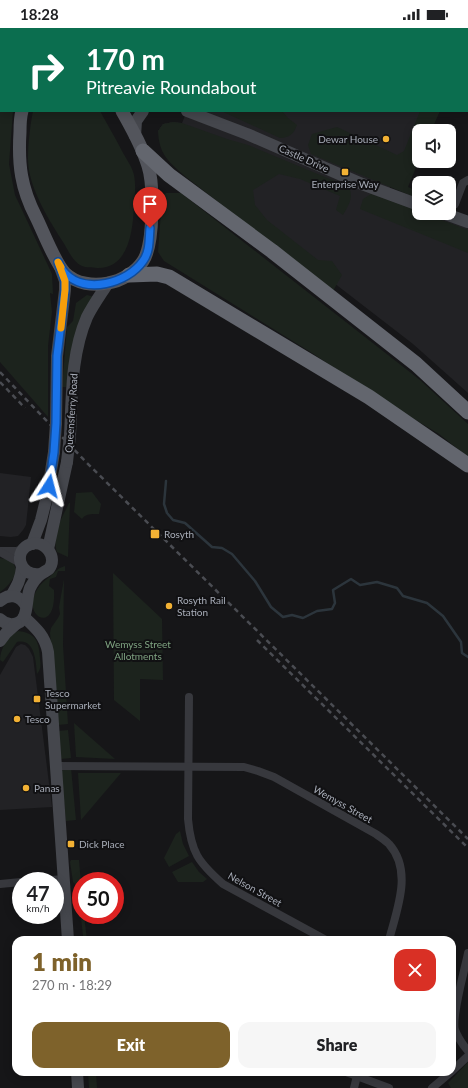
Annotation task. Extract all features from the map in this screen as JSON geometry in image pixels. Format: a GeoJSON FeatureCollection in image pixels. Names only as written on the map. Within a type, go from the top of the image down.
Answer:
{"type":"FeatureCollection","features":[{"type":"Feature","properties":{"kind":"highway"},"geometry":{"type":"LineString","coordinates":[[143,151],[169,175],[272,252],[416,364],[468,412]]}},
{"type":"Feature","properties":{"kind":"highway"},"geometry":{"type":"LineString","coordinates":[[129,275],[157,274],[169,277],[369,397],[468,465]]}},
{"type":"Feature","properties":{"kind":"main road"},"geometry":{"type":"LineString","coordinates":[[22,112],[19,139],[19,162],[21,178],[30,206],[65,273],[73,279],[93,285],[119,280],[129,275],[143,261],[146,255],[149,238],[152,186],[151,176],[143,151],[123,112]]}},
{"type":"Feature","properties":{"kind":"main road"},"geometry":{"type":"LineString","coordinates":[[136,136],[136,121],[142,112]]}},
{"type":"Feature","properties":{"kind":"main road","name":"Castle Drive"},"geometry":{"type":"LineString","coordinates":[[190,112],[289,152],[362,184],[412,202]]}},
{"type":"Feature","properties":{"kind":"main road"},"geometry":{"type":"LineString","coordinates":[[456,218],[468,222]]}},
{"type":"Feature","properties":{"kind":"main road","name":"Queensferry Road"},"geometry":{"type":"LineString","coordinates":[[28,546],[41,520],[46,502],[54,452],[57,356],[65,290],[65,281],[58,262]]}},
{"type":"Feature","properties":{"kind":"main road","name":"Queensferry Road"},"geometry":{"type":"LineString","coordinates":[[48,549],[67,462],[75,360],[87,318],[108,283]]}},
{"type":"Feature","properties":{"kind":"main road"},"geometry":{"type":"LineString","coordinates":[[5,598],[19,583],[22,575],[21,565],[21,554],[28,546],[41,544],[48,549],[51,554],[51,564],[45,572],[40,574],[30,574],[21,565]]}},
{"type":"Feature","properties":{"kind":"main road"},"geometry":{"type":"LineString","coordinates":[[0,641],[22,616],[30,588],[40,574]]}},
{"type":"Feature","properties":{"kind":"main road"},"geometry":{"type":"LineString","coordinates":[[5,598],[20,598],[22,616],[40,632],[46,644],[49,663],[64,872]]}},
{"type":"Feature","properties":{"kind":"main road"},"geometry":{"type":"LineString","coordinates":[[0,619],[7,624],[22,616]]}},
{"type":"Feature","properties":{"kind":"main road"},"geometry":{"type":"LineString","coordinates":[[64,879],[68,936]]}},
{"type":"Feature","properties":{"kind":"main road"},"geometry":{"type":"LineString","coordinates":[[77,1076],[78,1088]]}},
{"type":"Feature","properties":{"kind":"street"},"geometry":{"type":"LineString","coordinates":[[456,201],[463,183],[468,180]]}},
{"type":"Feature","properties":{"kind":"street"},"geometry":{"type":"LineString","coordinates":[[0,551],[16,551],[28,546]]}},
{"type":"Feature","properties":{"kind":"street"},"geometry":{"type":"LineString","coordinates":[[0,551],[21,565]]}},
{"type":"Feature","properties":{"kind":"street"},"geometry":{"type":"LineString","coordinates":[[188,766],[189,697]]}},
{"type":"Feature","properties":{"kind":"street","name":"Wemyss Street"},"geometry":{"type":"LineString","coordinates":[[56,766],[244,767],[274,777],[376,834],[389,844],[397,857],[402,874],[401,890],[390,936]]}},
{"type":"Feature","properties":{"kind":"street","name":"Nelson Street"},"geometry":{"type":"LineString","coordinates":[[188,766],[188,819],[190,838],[196,856],[208,871],[223,884],[319,936]]}},
{"type":"Feature","properties":{"kind":"street"},"geometry":{"type":"LineString","coordinates":[[0,884],[12,883]]}},
{"type":"Feature","properties":{"kind":"street"},"geometry":{"type":"LineString","coordinates":[[456,1009],[468,953]]}},
{"type":"Feature","properties":{"kind":"street"},"geometry":{"type":"LineString","coordinates":[[456,1031],[461,1042],[468,1051]]}},
{"type":"Feature","properties":{"kind":"street"},"geometry":{"type":"LineString","coordinates":[[456,1068],[468,1056]]}},
{"type":"Feature","properties":{"kind":"street"},"geometry":{"type":"LineString","coordinates":[[354,1088],[357,1076]]}},
{"type":"Feature","properties":{"kind":"street"},"geometry":{"type":"LineString","coordinates":[[362,1076],[389,1088]]}},
{"type":"Feature","properties":{"kind":"street"},"geometry":{"type":"LineString","coordinates":[[432,1088],[447,1076]]}},
{"type":"Feature","properties":{"kind":"shaded area"},"geometry":{"type":"Polygon","coordinates":[[[187,112],[422,112],[417,124],[412,124],[412,135],[386,197],[412,206],[412,220],[450,220],[468,224],[468,393],[413,344],[180,164],[158,131],[163,124],[173,122],[182,123],[187,112]]]}},
{"type":"Feature","properties":{"kind":"shaded area"},"geometry":{"type":"Polygon","coordinates":[[[0,473],[31,477],[26,525],[18,536],[0,536],[0,473]]]}},
{"type":"Feature","properties":{"kind":"shaded area"},"geometry":{"type":"Polygon","coordinates":[[[21,644],[25,645],[29,649],[33,657],[52,807],[0,810],[0,675],[16,647],[21,644]]]}},
{"type":"Feature","properties":{"kind":"green space"},"geometry":{"type":"Polygon","coordinates":[[[0,112],[13,112],[9,164],[15,195],[52,274],[53,294],[50,293],[52,312],[48,346],[48,417],[0,362],[0,112]]]}},
{"type":"Feature","properties":{"kind":"green space"},"geometry":{"type":"Polygon","coordinates":[[[33,112],[101,112],[132,169],[135,179],[130,236],[123,255],[116,262],[108,267],[85,267],[76,262],[71,256],[35,192],[29,170],[29,135],[33,112]]]}},
{"type":"Feature","properties":{"kind":"green space"},"geometry":{"type":"Polygon","coordinates":[[[223,112],[283,112],[297,125],[291,134],[280,138],[223,112]]]}},
{"type":"Feature","properties":{"kind":"green space"},"geometry":{"type":"Polygon","coordinates":[[[420,112],[440,112],[434,124],[415,124],[420,112]]]}},
{"type":"Feature","properties":{"kind":"green space"},"geometry":{"type":"Polygon","coordinates":[[[173,122],[182,123],[248,145],[349,187],[351,198],[343,215],[336,210],[340,196],[300,179],[279,174],[253,190],[255,205],[267,220],[318,260],[332,261],[342,275],[333,291],[186,177],[170,162],[160,146],[158,131],[163,124],[173,122]]]}},
{"type":"Feature","properties":{"kind":"green space"},"geometry":{"type":"Polygon","coordinates":[[[337,127],[397,155],[404,151],[412,131],[412,168],[416,168],[408,187],[412,189],[412,196],[311,154],[308,145],[312,134],[337,127]]]}},
{"type":"Feature","properties":{"kind":"green space"},"geometry":{"type":"Polygon","coordinates":[[[166,193],[181,193],[420,380],[468,424],[468,457],[439,434],[164,261],[158,252],[162,197],[166,193]]]}},
{"type":"Feature","properties":{"kind":"green space"},"geometry":{"type":"Polygon","coordinates":[[[371,194],[412,209],[412,220],[442,220],[468,230],[468,253],[360,209],[363,199],[371,194]]]}},
{"type":"Feature","properties":{"kind":"green space"},"geometry":{"type":"Polygon","coordinates":[[[87,295],[95,297],[66,387],[62,387],[67,327],[73,321],[76,303],[87,295]]]}},
{"type":"Feature","properties":{"kind":"green space"},"geometry":{"type":"Polygon","coordinates":[[[92,492],[101,504],[99,514],[88,515],[82,519],[74,512],[76,493],[92,492]]]}},
{"type":"Feature","properties":{"kind":"green space"},"geometry":{"type":"Polygon","coordinates":[[[69,503],[68,557],[57,552],[55,539],[58,527],[69,503]]]}},
{"type":"Feature","properties":{"kind":"green space"},"geometry":{"type":"Polygon","coordinates":[[[0,558],[12,562],[15,566],[15,575],[7,587],[0,592],[0,558]]]}},
{"type":"Feature","properties":{"kind":"green space"},"geometry":{"type":"Polygon","coordinates":[[[65,566],[65,571],[58,571],[56,577],[50,579],[49,586],[54,590],[53,606],[49,615],[43,618],[38,616],[34,609],[33,600],[37,589],[56,571],[65,566]]]}},
{"type":"Feature","properties":{"kind":"green space","name":"Wemyss Street Allotments"},"geometry":{"type":"Polygon","coordinates":[[[113,573],[162,619],[163,680],[140,679],[140,721],[114,700],[113,573]]]}},
{"type":"Feature","properties":{"kind":"green space"},"geometry":{"type":"Polygon","coordinates":[[[64,579],[63,645],[68,724],[58,725],[50,633],[51,628],[60,614],[59,607],[64,579]]]}},
{"type":"Feature","properties":{"kind":"green space"},"geometry":{"type":"Polygon","coordinates":[[[18,631],[29,634],[38,644],[41,665],[37,674],[35,658],[31,647],[23,642],[17,642],[3,662],[0,660],[1,652],[5,643],[14,633],[18,631]]]}},
{"type":"Feature","properties":{"kind":"green space"},"geometry":{"type":"Polygon","coordinates":[[[74,723],[115,759],[76,757],[74,723]]]}},
{"type":"Feature","properties":{"kind":"green space"},"geometry":{"type":"Polygon","coordinates":[[[68,730],[71,758],[60,759],[58,731],[68,730]]]}},
{"type":"Feature","properties":{"kind":"green space"},"geometry":{"type":"Polygon","coordinates":[[[71,768],[76,820],[66,821],[61,772],[64,769],[71,768]]]}},
{"type":"Feature","properties":{"kind":"green space"},"geometry":{"type":"Polygon","coordinates":[[[78,773],[121,773],[81,820],[78,773]]]}},
{"type":"Feature","properties":{"kind":"green space"},"geometry":{"type":"Polygon","coordinates":[[[180,831],[183,844],[189,856],[169,867],[164,858],[176,834],[180,831]]]}},
{"type":"Feature","properties":{"kind":"green space"},"geometry":{"type":"Polygon","coordinates":[[[71,860],[79,860],[80,872],[72,872],[72,875],[71,860]]]}},
{"type":"Feature","properties":{"kind":"green space"},"geometry":{"type":"Polygon","coordinates":[[[192,862],[199,872],[207,879],[203,882],[178,882],[172,872],[192,862]]]}},
{"type":"Feature","properties":{"kind":"green space"},"geometry":{"type":"Polygon","coordinates":[[[82,924],[85,924],[87,936],[83,936],[82,924]]]}},
{"type":"Feature","properties":{"kind":"green space"},"geometry":{"type":"Polygon","coordinates":[[[468,1062],[468,1088],[451,1088],[448,1083],[468,1062]]]}},
{"type":"Feature","properties":{"kind":"green space"},"geometry":{"type":"Polygon","coordinates":[[[88,1076],[96,1076],[97,1088],[89,1088],[88,1076]]]}},
{"type":"Feature","properties":{"kind":"waterway"},"geometry":{"type":"LineString","coordinates":[[166,481],[164,504],[167,513],[173,520],[185,523],[212,547],[222,548],[232,554],[255,581],[271,607],[283,617],[292,615],[303,618],[317,611],[332,609],[335,603],[333,590],[351,579],[360,585],[377,582],[397,588],[403,596],[427,603],[443,616],[461,642],[462,653],[468,657]]}},
{"type":"Feature","properties":{"kind":"railway"},"geometry":{"type":"LineString","coordinates":[[0,372],[86,462],[468,839]]}},
{"type":"Feature","properties":{"kind":"railway"},"geometry":{"type":"LineString","coordinates":[[0,382],[25,408]]}},
{"type":"Feature","properties":{"kind":"railway"},"geometry":{"type":"LineString","coordinates":[[257,640],[468,848]]}},
{"type":"Feature","properties":{"kind":"slow traffic"},"geometry":{"type":"LineString","coordinates":[[61,267],[58,262],[65,281],[61,328]]}},
{"type":"Feature","properties":{"kind":"place","name":"Dewar House"},"geometry":{"type":"Point","coordinates":[386,139]}},
{"type":"Feature","properties":{"kind":"place","name":"Enterprise Way"},"geometry":{"type":"Point","coordinates":[345,172]}},
{"type":"Feature","properties":{"kind":"place","name":"Rosyth"},"geometry":{"type":"Point","coordinates":[155,534]}},
{"type":"Feature","properties":{"kind":"place","name":"Rosyth Rail Station"},"geometry":{"type":"Point","coordinates":[169,606]}},
{"type":"Feature","properties":{"kind":"place","name":"Tesco Supermarket"},"geometry":{"type":"Point","coordinates":[37,699]}},
{"type":"Feature","properties":{"kind":"place","name":"Tesco"},"geometry":{"type":"Point","coordinates":[17,719]}},
{"type":"Feature","properties":{"kind":"place","name":"Panas"},"geometry":{"type":"Point","coordinates":[26,788]}},
{"type":"Feature","properties":{"kind":"place","name":"Dick Place"},"geometry":{"type":"Point","coordinates":[71,844]}},
{"type":"Feature","properties":{"kind":"route"},"geometry":{"type":"LineString","coordinates":[[49,486],[54,452],[56,423],[57,356],[65,290],[65,281],[58,262],[65,273],[73,279],[84,283],[93,285],[119,280],[129,275],[143,261],[148,250],[150,228]]}}]}
